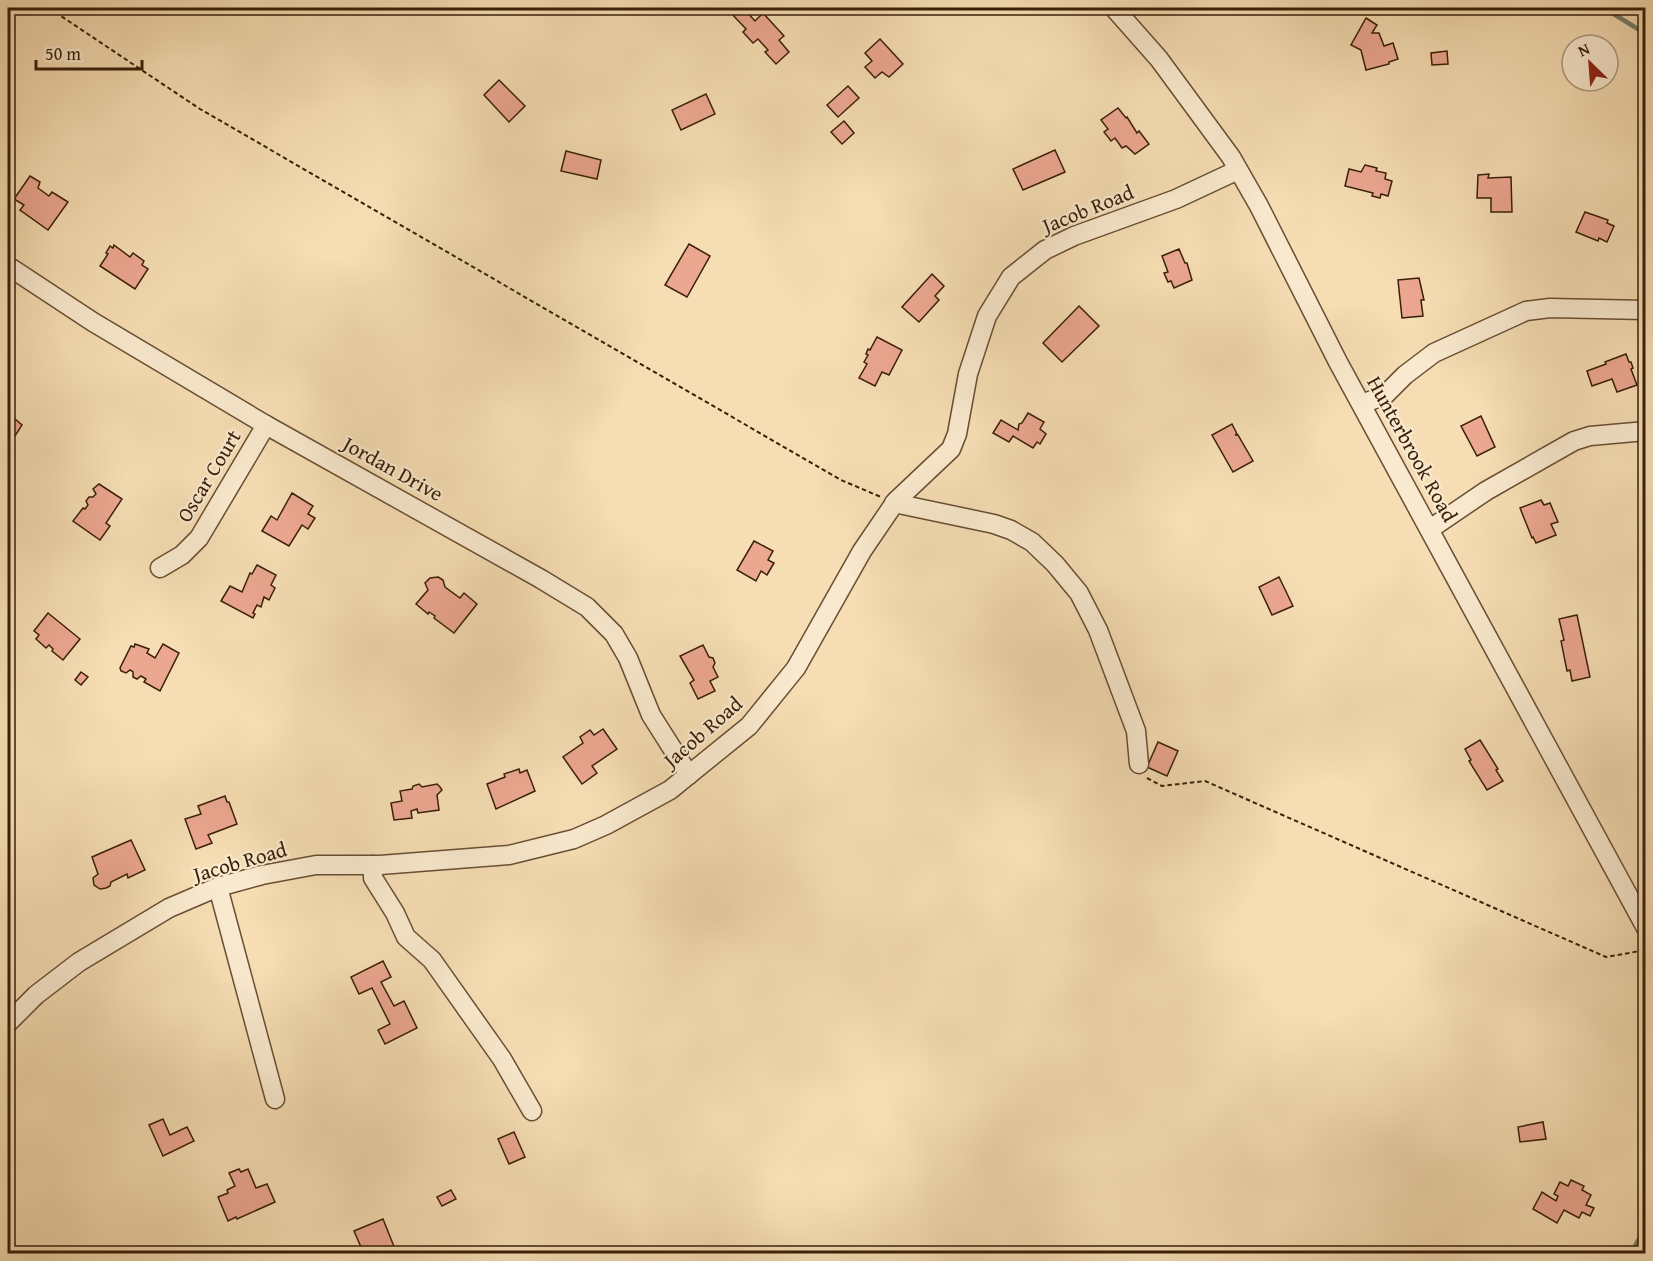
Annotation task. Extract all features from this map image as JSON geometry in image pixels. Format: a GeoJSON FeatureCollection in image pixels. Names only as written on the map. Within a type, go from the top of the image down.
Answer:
{"type":"FeatureCollection","features":[{"type":"Feature","properties":{"kind":"street","name":"Hunterbrook Road"},"geometry":{"type":"LineString","coordinates":[[1114,8],[1159,59],[1231,157],[1646,928]]}},
{"type":"Feature","properties":{"kind":"street","name":"Jacob Road"},"geometry":{"type":"LineString","coordinates":[[8,1023],[36,995],[79,962],[169,908],[218,887],[262,875],[316,865],[373,865],[509,855],[574,839],[606,825],[670,790],[749,726],[796,668],[862,551],[894,503],[951,449],[957,434],[968,374],[987,316],[1011,277],[1054,245],[1176,199],[1238,170]]}},
{"type":"Feature","properties":{"kind":"street","name":"Jordan Drive"},"geometry":{"type":"LineString","coordinates":[[8,266],[93,322],[266,425],[587,607],[614,634],[628,658],[651,715],[689,776]]}},
{"type":"Feature","properties":{"kind":"street"},"geometry":{"type":"LineString","coordinates":[[1362,404],[1385,395],[1405,375],[1434,353],[1526,311],[1550,308],[1646,310]]}},
{"type":"Feature","properties":{"kind":"street","name":"Oscar Court"},"geometry":{"type":"LineString","coordinates":[[160,568],[182,555],[199,538],[266,425]]}},
{"type":"Feature","properties":{"kind":"street"},"geometry":{"type":"LineString","coordinates":[[1430,529],[1486,491],[1574,441],[1590,436],[1646,431]]}},
{"type":"Feature","properties":{"kind":"street"},"geometry":{"type":"LineString","coordinates":[[894,503],[994,524],[1011,530],[1032,542],[1055,564],[1079,593],[1098,630],[1136,731],[1140,764]]}},
{"type":"Feature","properties":{"kind":"street"},"geometry":{"type":"LineString","coordinates":[[373,865],[373,878],[395,913],[406,937],[432,960],[502,1059],[532,1111]]}},
{"type":"Feature","properties":{"kind":"street"},"geometry":{"type":"LineString","coordinates":[[218,887],[275,1099]]}},
{"type":"Feature","properties":{"kind":"path"},"geometry":{"type":"LineString","coordinates":[[49,8],[200,109],[841,480],[894,503]]}},
{"type":"Feature","properties":{"kind":"path"},"geometry":{"type":"LineString","coordinates":[[1140,764],[1143,777],[1162,786],[1205,781],[1606,957],[1646,950]]}},
{"type":"Feature","properties":{"kind":"building"},"geometry":{"type":"Polygon","coordinates":[[[734,8],[743,8],[755,21],[763,13],[784,36],[779,40],[789,52],[776,64],[765,52],[768,50],[758,39],[753,43],[743,32],[746,29],[730,12],[734,8]]]}},
{"type":"Feature","properties":{"kind":"building"},"geometry":{"type":"Polygon","coordinates":[[[1366,18],[1377,25],[1372,33],[1379,33],[1384,46],[1393,43],[1398,59],[1389,64],[1366,70],[1361,50],[1351,45],[1366,18]]]}},
{"type":"Feature","properties":{"kind":"building"},"geometry":{"type":"Polygon","coordinates":[[[880,39],[903,64],[889,77],[882,72],[875,78],[865,67],[872,61],[865,53],[880,39]]]}},
{"type":"Feature","properties":{"kind":"building"},"geometry":{"type":"Polygon","coordinates":[[[1447,51],[1448,64],[1432,65],[1431,53],[1447,51]]]}},
{"type":"Feature","properties":{"kind":"building"},"geometry":{"type":"Polygon","coordinates":[[[499,80],[525,106],[509,122],[484,95],[499,80]]]}},
{"type":"Feature","properties":{"kind":"building"},"geometry":{"type":"Polygon","coordinates":[[[848,86],[859,98],[838,117],[827,105],[848,86]]]}},
{"type":"Feature","properties":{"kind":"building"},"geometry":{"type":"Polygon","coordinates":[[[706,94],[715,114],[681,130],[672,110],[706,94]]]}},
{"type":"Feature","properties":{"kind":"building"},"geometry":{"type":"Polygon","coordinates":[[[1118,108],[1137,133],[1139,131],[1149,144],[1135,154],[1126,146],[1122,148],[1115,138],[1111,141],[1104,132],[1108,129],[1101,120],[1118,108]]]}},
{"type":"Feature","properties":{"kind":"building"},"geometry":{"type":"Polygon","coordinates":[[[844,121],[854,133],[842,144],[831,132],[844,121]]]}},
{"type":"Feature","properties":{"kind":"building"},"geometry":{"type":"Polygon","coordinates":[[[1055,150],[1065,172],[1023,190],[1013,169],[1055,150]]]}},
{"type":"Feature","properties":{"kind":"building"},"geometry":{"type":"Polygon","coordinates":[[[566,151],[601,160],[597,179],[561,171],[566,151]]]}},
{"type":"Feature","properties":{"kind":"building"},"geometry":{"type":"Polygon","coordinates":[[[1365,165],[1386,173],[1385,179],[1392,181],[1388,196],[1381,194],[1380,198],[1372,196],[1373,193],[1345,186],[1349,169],[1361,172],[1365,165]]]}},
{"type":"Feature","properties":{"kind":"building"},"geometry":{"type":"Polygon","coordinates":[[[1489,174],[1488,178],[1511,177],[1512,212],[1491,212],[1491,198],[1477,198],[1478,175],[1489,174]]]}},
{"type":"Feature","properties":{"kind":"building"},"geometry":{"type":"Polygon","coordinates":[[[30,176],[40,182],[38,188],[49,196],[52,192],[68,202],[48,230],[20,210],[24,205],[14,199],[30,176]]]}},
{"type":"Feature","properties":{"kind":"building"},"geometry":{"type":"Polygon","coordinates":[[[1585,212],[1608,220],[1607,223],[1614,226],[1607,242],[1599,238],[1598,241],[1576,232],[1585,212]]]}},
{"type":"Feature","properties":{"kind":"building"},"geometry":{"type":"Polygon","coordinates":[[[689,244],[710,256],[687,297],[665,285],[689,244]]]}},
{"type":"Feature","properties":{"kind":"building"},"geometry":{"type":"Polygon","coordinates":[[[114,245],[130,257],[133,253],[144,261],[142,265],[148,269],[135,289],[100,266],[110,246],[113,248],[114,245]]]}},
{"type":"Feature","properties":{"kind":"building"},"geometry":{"type":"Polygon","coordinates":[[[1179,249],[1187,263],[1192,280],[1174,288],[1164,273],[1168,272],[1162,256],[1179,249]]]}},
{"type":"Feature","properties":{"kind":"building"},"geometry":{"type":"Polygon","coordinates":[[[932,274],[944,286],[935,296],[939,300],[919,322],[902,307],[932,274]]]}},
{"type":"Feature","properties":{"kind":"building"},"geometry":{"type":"Polygon","coordinates":[[[1419,278],[1424,300],[1421,300],[1423,316],[1402,318],[1398,280],[1419,278]]]}},
{"type":"Feature","properties":{"kind":"building"},"geometry":{"type":"Polygon","coordinates":[[[1079,306],[1099,326],[1062,362],[1043,343],[1079,306]]]}},
{"type":"Feature","properties":{"kind":"building"},"geometry":{"type":"Polygon","coordinates":[[[877,337],[902,350],[889,375],[882,372],[875,386],[859,378],[867,364],[864,362],[868,349],[870,350],[877,337]]]}},
{"type":"Feature","properties":{"kind":"building"},"geometry":{"type":"Polygon","coordinates":[[[1626,354],[1631,362],[1637,385],[1617,392],[1612,379],[1592,386],[1587,371],[1626,354]]]}},
{"type":"Feature","properties":{"kind":"building"},"geometry":{"type":"Polygon","coordinates":[[[8,413],[22,425],[8,447],[8,413]]]}},
{"type":"Feature","properties":{"kind":"building"},"geometry":{"type":"Polygon","coordinates":[[[1028,413],[1044,422],[1040,429],[1046,434],[1040,444],[1037,442],[1033,448],[1013,436],[1009,442],[993,433],[1001,420],[1018,430],[1019,424],[1028,413]]]}},
{"type":"Feature","properties":{"kind":"building"},"geometry":{"type":"Polygon","coordinates":[[[1481,416],[1495,447],[1477,456],[1461,426],[1481,416]]]}},
{"type":"Feature","properties":{"kind":"building"},"geometry":{"type":"Polygon","coordinates":[[[1232,424],[1237,434],[1235,435],[1238,435],[1253,461],[1233,472],[1212,435],[1232,424]]]}},
{"type":"Feature","properties":{"kind":"building"},"geometry":{"type":"Polygon","coordinates":[[[99,484],[122,499],[106,523],[110,526],[100,540],[73,521],[88,505],[86,501],[89,497],[96,494],[93,489],[99,484]]]}},
{"type":"Feature","properties":{"kind":"building"},"geometry":{"type":"Polygon","coordinates":[[[292,493],[313,506],[308,514],[315,518],[308,529],[302,525],[289,546],[262,531],[271,516],[277,520],[292,493]]]}},
{"type":"Feature","properties":{"kind":"building"},"geometry":{"type":"Polygon","coordinates":[[[1541,500],[1544,505],[1550,503],[1558,522],[1551,524],[1556,535],[1536,543],[1520,508],[1541,500]]]}},
{"type":"Feature","properties":{"kind":"building"},"geometry":{"type":"Polygon","coordinates":[[[754,541],[773,551],[768,560],[774,563],[767,575],[761,571],[756,581],[737,570],[754,541]]]}},
{"type":"Feature","properties":{"kind":"building"},"geometry":{"type":"Polygon","coordinates":[[[257,565],[276,575],[271,585],[275,588],[269,600],[264,597],[261,607],[257,605],[253,618],[221,601],[230,586],[242,592],[250,573],[252,574],[257,565]]]}},
{"type":"Feature","properties":{"kind":"building"},"geometry":{"type":"Polygon","coordinates":[[[438,577],[443,580],[445,587],[460,598],[464,593],[477,604],[454,633],[434,618],[435,616],[429,612],[428,614],[416,604],[428,590],[425,583],[430,578],[438,577]]]}},
{"type":"Feature","properties":{"kind":"building"},"geometry":{"type":"Polygon","coordinates":[[[1279,577],[1293,606],[1272,615],[1259,587],[1279,577]]]}},
{"type":"Feature","properties":{"kind":"building"},"geometry":{"type":"Polygon","coordinates":[[[48,613],[80,639],[63,660],[52,651],[49,645],[46,648],[36,639],[39,635],[34,631],[48,613]]]}},
{"type":"Feature","properties":{"kind":"building"},"geometry":{"type":"Polygon","coordinates":[[[1577,615],[1590,677],[1572,681],[1570,670],[1567,671],[1559,619],[1577,615]]]}},
{"type":"Feature","properties":{"kind":"building"},"geometry":{"type":"Polygon","coordinates":[[[135,644],[149,649],[147,653],[155,658],[163,644],[179,653],[160,691],[144,682],[146,679],[141,676],[137,679],[133,677],[133,672],[130,670],[126,673],[121,671],[120,668],[131,646],[134,647],[135,644]]]}},
{"type":"Feature","properties":{"kind":"building"},"geometry":{"type":"Polygon","coordinates":[[[703,645],[709,657],[713,658],[715,663],[713,667],[718,677],[710,681],[715,691],[698,699],[690,683],[694,680],[680,656],[703,645]]]}},
{"type":"Feature","properties":{"kind":"building"},"geometry":{"type":"Polygon","coordinates":[[[81,672],[88,677],[81,685],[75,680],[81,672]]]}},
{"type":"Feature","properties":{"kind":"building"},"geometry":{"type":"Polygon","coordinates":[[[603,729],[617,749],[592,766],[597,773],[582,784],[563,757],[583,743],[580,737],[590,730],[594,735],[603,729]]]}},
{"type":"Feature","properties":{"kind":"building"},"geometry":{"type":"Polygon","coordinates":[[[1480,740],[1503,781],[1487,790],[1469,761],[1471,760],[1465,749],[1480,740]]]}},
{"type":"Feature","properties":{"kind":"building"},"geometry":{"type":"Polygon","coordinates":[[[1158,742],[1178,751],[1167,776],[1147,767],[1158,742]]]}},
{"type":"Feature","properties":{"kind":"building"},"geometry":{"type":"Polygon","coordinates":[[[519,769],[520,773],[527,770],[535,791],[496,809],[487,784],[505,777],[504,774],[519,769]]]}},
{"type":"Feature","properties":{"kind":"building"},"geometry":{"type":"Polygon","coordinates":[[[419,784],[422,787],[437,784],[440,787],[442,790],[437,795],[439,810],[418,813],[417,809],[411,811],[412,818],[394,820],[391,803],[402,801],[400,791],[412,789],[413,786],[419,784]]]}},
{"type":"Feature","properties":{"kind":"building"},"geometry":{"type":"Polygon","coordinates":[[[225,796],[237,824],[208,835],[212,843],[196,849],[185,819],[201,814],[198,806],[225,796]]]}},
{"type":"Feature","properties":{"kind":"building"},"geometry":{"type":"Polygon","coordinates":[[[131,840],[145,870],[128,878],[127,874],[111,882],[106,888],[100,889],[94,885],[93,878],[98,874],[92,857],[131,840]]]}},
{"type":"Feature","properties":{"kind":"building"},"geometry":{"type":"Polygon","coordinates":[[[383,961],[391,977],[381,982],[394,1006],[404,1001],[417,1028],[385,1044],[378,1030],[390,1024],[372,988],[359,994],[351,977],[383,961]]]}},
{"type":"Feature","properties":{"kind":"building"},"geometry":{"type":"Polygon","coordinates":[[[163,1119],[170,1135],[187,1127],[194,1141],[163,1156],[149,1125],[163,1119]]]}},
{"type":"Feature","properties":{"kind":"building"},"geometry":{"type":"Polygon","coordinates":[[[1543,1122],[1546,1139],[1520,1142],[1518,1127],[1543,1122]]]}},
{"type":"Feature","properties":{"kind":"building"},"geometry":{"type":"Polygon","coordinates":[[[514,1132],[525,1157],[509,1164],[498,1139],[514,1132]]]}},
{"type":"Feature","properties":{"kind":"building"},"geometry":{"type":"Polygon","coordinates":[[[239,1169],[241,1172],[248,1169],[256,1188],[267,1184],[275,1202],[228,1221],[218,1197],[228,1193],[227,1190],[235,1186],[229,1173],[239,1169]]]}},
{"type":"Feature","properties":{"kind":"building"},"geometry":{"type":"Polygon","coordinates":[[[1571,1180],[1584,1186],[1582,1190],[1591,1195],[1586,1205],[1594,1208],[1590,1216],[1582,1212],[1579,1218],[1564,1210],[1557,1223],[1533,1209],[1542,1192],[1556,1201],[1558,1196],[1554,1194],[1560,1182],[1568,1186],[1571,1180]]]}},
{"type":"Feature","properties":{"kind":"building"},"geometry":{"type":"Polygon","coordinates":[[[451,1190],[456,1199],[442,1206],[437,1197],[451,1190]]]}},
{"type":"Feature","properties":{"kind":"building"},"geometry":{"type":"Polygon","coordinates":[[[383,1219],[397,1254],[364,1254],[354,1231],[383,1219]]]}},
{"type":"Feature","properties":{"kind":"waterway"},"geometry":{"type":"LineString","coordinates":[[1604,8],[1646,34]]}},
{"type":"Feature","properties":{"kind":"waterway"},"geometry":{"type":"LineString","coordinates":[[1631,1254],[1646,1225]]}}]}
